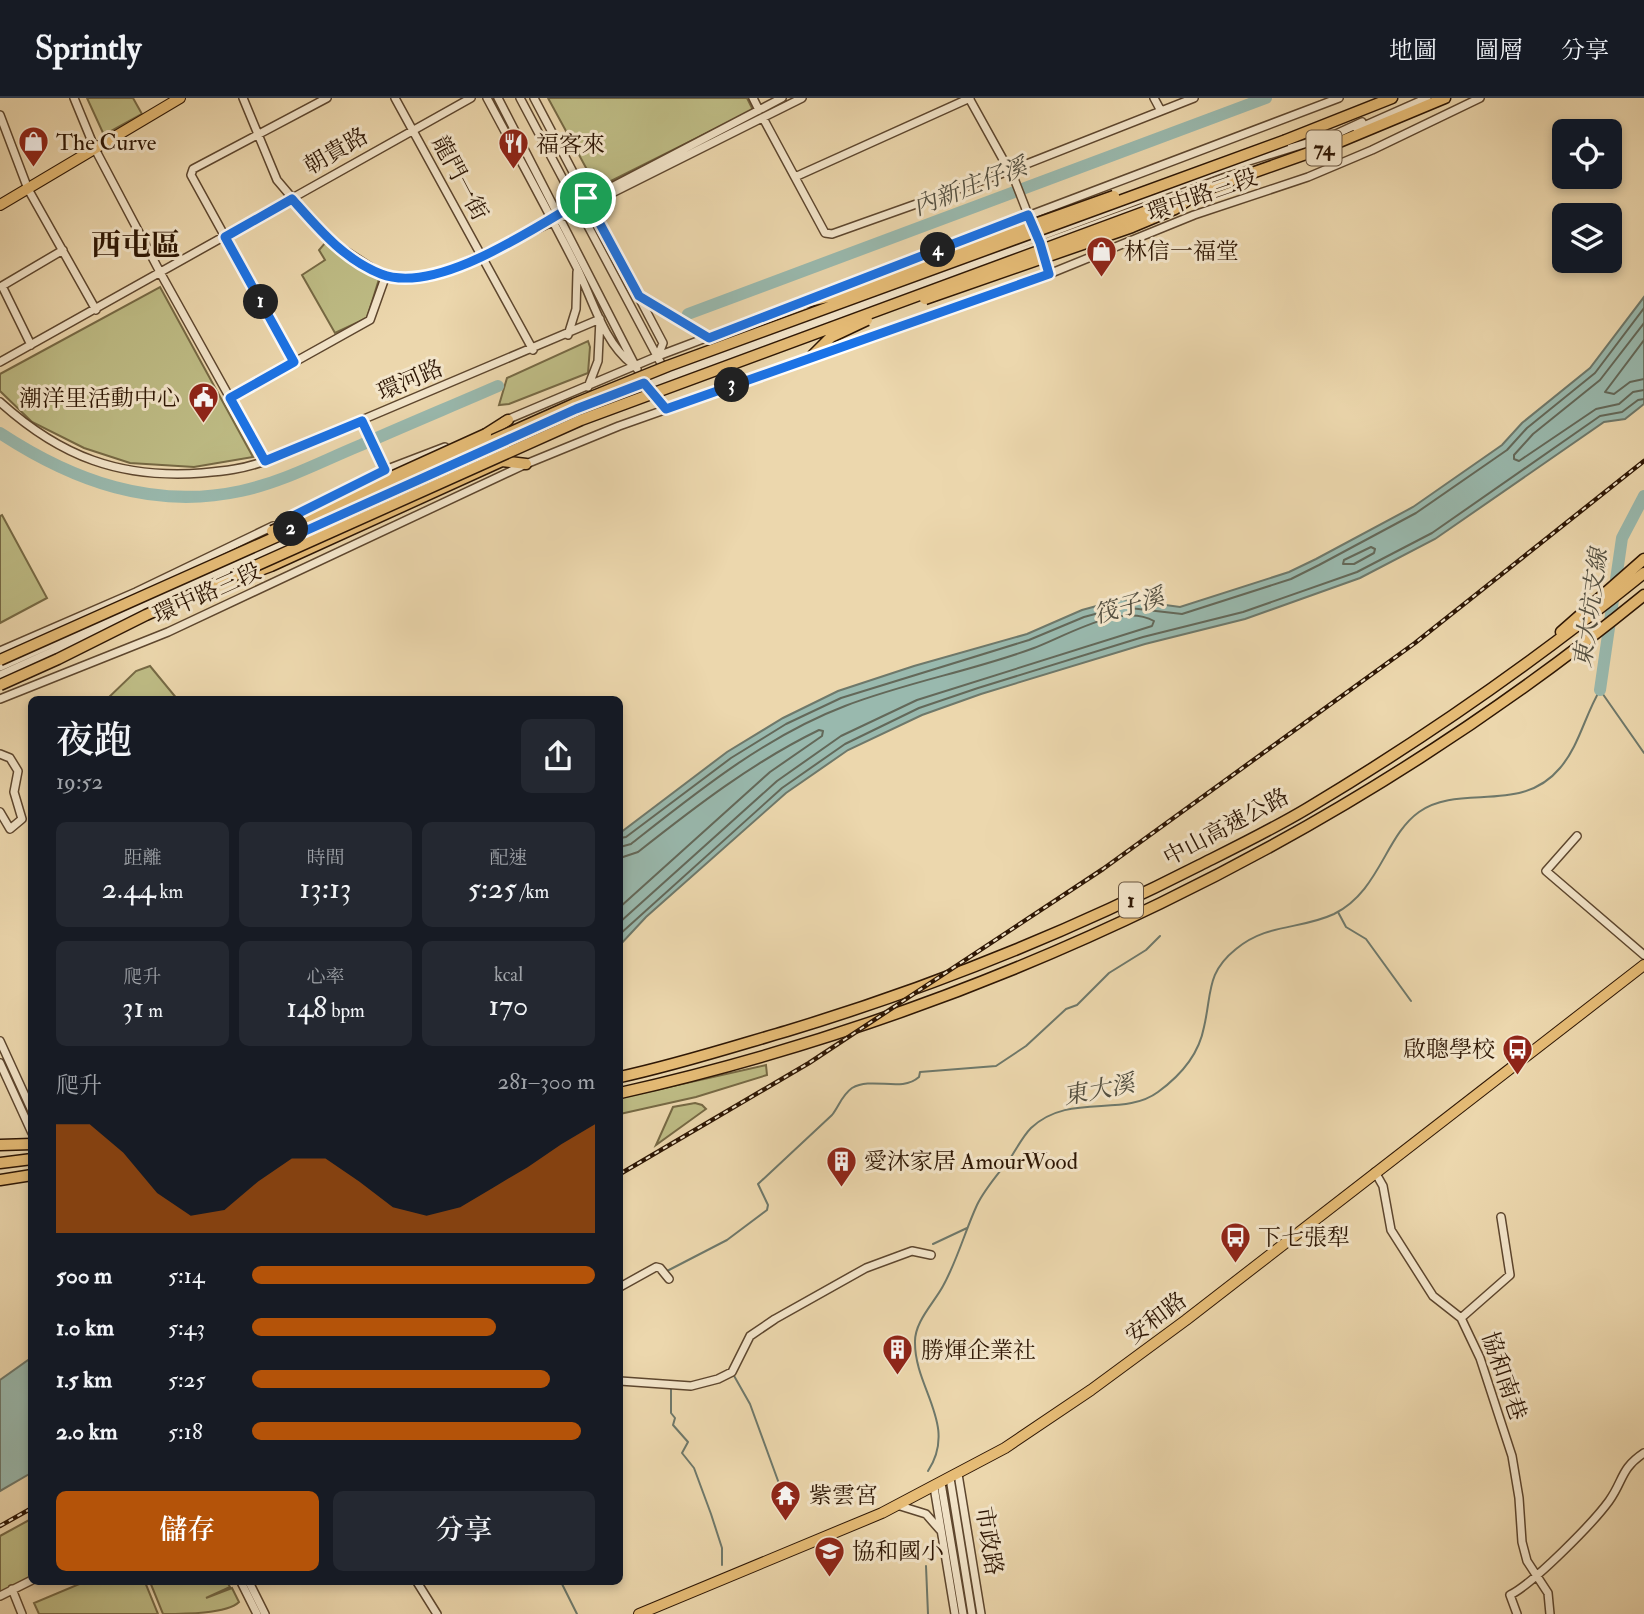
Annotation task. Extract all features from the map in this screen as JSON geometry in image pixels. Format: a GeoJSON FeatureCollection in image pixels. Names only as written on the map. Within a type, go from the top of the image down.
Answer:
{"type":"FeatureCollection","features":[{"type":"Feature","properties":{"kind":"highway","name":"74"},"geometry":{"type":"LineString","coordinates":[[0,660],[574,404],[668,366],[1286,140],[1392,98]]}},
{"type":"Feature","properties":{"kind":"highway","name":"74"},"geometry":{"type":"LineString","coordinates":[[0,685],[146,615],[580,419],[1201,191],[1337,144],[1445,98]]}},
{"type":"Feature","properties":{"kind":"highway"},"geometry":{"type":"LineString","coordinates":[[799,303],[832,296],[1158,180],[1286,140]]}},
{"type":"Feature","properties":{"kind":"highway"},"geometry":{"type":"LineString","coordinates":[[812,356],[831,337],[864,320],[1132,227],[1175,209],[1201,191]]}},
{"type":"Feature","properties":{"kind":"highway"},"geometry":{"type":"LineString","coordinates":[[143,597],[151,589],[228,551],[486,434],[508,420]]}},
{"type":"Feature","properties":{"kind":"highway"},"geometry":{"type":"LineString","coordinates":[[146,615],[271,566],[502,461],[526,464]]}},
{"type":"Feature","properties":{"kind":"highway"},"geometry":{"type":"LineString","coordinates":[[1542,652],[1592,603],[1643,564]]}},
{"type":"Feature","properties":{"kind":"highway","name":"中山高速公路"},"geometry":{"type":"LineString","coordinates":[[623,1076],[718,1052],[896,997],[1129,901],[1305,810],[1470,704],[1591,616],[1643,564]]}},
{"type":"Feature","properties":{"kind":"highway","name":"中山高速公路"},"geometry":{"type":"LineString","coordinates":[[623,1092],[745,1061],[880,1020],[1010,970],[1180,895],[1305,827],[1480,716],[1639,598]]}},
{"type":"Feature","properties":{"kind":"highway"},"geometry":{"type":"LineString","coordinates":[[0,1145],[28,1144]]}},
{"type":"Feature","properties":{"kind":"highway"},"geometry":{"type":"LineString","coordinates":[[0,1163],[28,1160]]}},
{"type":"Feature","properties":{"kind":"highway"},"geometry":{"type":"LineString","coordinates":[[0,1178],[28,1175]]}},
{"type":"Feature","properties":{"kind":"main road"},"geometry":{"type":"LineString","coordinates":[[0,205],[180,98]]}},
{"type":"Feature","properties":{"kind":"main road","name":"安和路"},"geometry":{"type":"LineString","coordinates":[[639,1614],[897,1505],[1005,1448],[1101,1383],[1186,1320],[1644,965]]}},
{"type":"Feature","properties":{"kind":"street"},"geometry":{"type":"LineString","coordinates":[[74,98],[95,149],[265,461]]}},
{"type":"Feature","properties":{"kind":"street"},"geometry":{"type":"LineString","coordinates":[[243,98],[278,180],[330,242],[386,275],[405,279],[428,277],[480,256],[761,114],[802,98]]}},
{"type":"Feature","properties":{"kind":"street"},"geometry":{"type":"LineString","coordinates":[[294,362],[191,175],[193,169],[327,98]]}},
{"type":"Feature","properties":{"kind":"street","name":"龍門一街"},"geometry":{"type":"LineString","coordinates":[[395,98],[533,350]]}},
{"type":"Feature","properties":{"kind":"street","name":"朝貴路"},"geometry":{"type":"LineString","coordinates":[[0,362],[471,98]]}},
{"type":"Feature","properties":{"kind":"street"},"geometry":{"type":"LineString","coordinates":[[487,98],[549,222],[577,268],[600,319],[623,356],[636,366]]}},
{"type":"Feature","properties":{"kind":"street"},"geometry":{"type":"LineString","coordinates":[[498,98],[646,386],[666,409]]}},
{"type":"Feature","properties":{"kind":"street"},"geometry":{"type":"LineString","coordinates":[[520,98],[658,356],[680,404]]}},
{"type":"Feature","properties":{"kind":"street"},"geometry":{"type":"LineString","coordinates":[[534,98],[663,343],[658,356]]}},
{"type":"Feature","properties":{"kind":"street"},"geometry":{"type":"LineString","coordinates":[[753,98],[825,233],[832,234],[1009,171],[1194,98]]}},
{"type":"Feature","properties":{"kind":"street"},"geometry":{"type":"LineString","coordinates":[[761,114],[782,98]]}},
{"type":"Feature","properties":{"kind":"street"},"geometry":{"type":"LineString","coordinates":[[795,177],[970,98],[1015,181],[1039,240],[1049,274]]}},
{"type":"Feature","properties":{"kind":"street"},"geometry":{"type":"LineString","coordinates":[[1154,98],[1161,111]]}},
{"type":"Feature","properties":{"kind":"street","name":"環中路三段"},"geometry":{"type":"LineString","coordinates":[[0,651],[136,592],[385,470],[658,356],[1339,98]]}},
{"type":"Feature","properties":{"kind":"street","name":"環中路三段"},"geometry":{"type":"LineString","coordinates":[[0,675],[517,440],[668,377],[1220,170],[1336,134],[1417,98]]}},
{"type":"Feature","properties":{"kind":"street","name":"環中路三段"},"geometry":{"type":"LineString","coordinates":[[1039,240],[1338,138],[1427,98]]}},
{"type":"Feature","properties":{"kind":"street","name":"環中路三段"},"geometry":{"type":"LineString","coordinates":[[0,699],[168,632],[526,464],[666,409],[1049,274],[1194,215],[1308,177],[1372,150],[1480,98]]}},
{"type":"Feature","properties":{"kind":"street"},"geometry":{"type":"LineString","coordinates":[[0,116],[28,189],[96,310]]}},
{"type":"Feature","properties":{"kind":"street"},"geometry":{"type":"LineString","coordinates":[[31,345],[2,286],[63,250]]}},
{"type":"Feature","properties":{"kind":"street"},"geometry":{"type":"LineString","coordinates":[[568,335],[576,309],[577,268]]}},
{"type":"Feature","properties":{"kind":"street"},"geometry":{"type":"LineString","coordinates":[[230,398],[370,320],[386,275]]}},
{"type":"Feature","properties":{"kind":"street"},"geometry":{"type":"LineString","coordinates":[[639,296],[709,338]]}},
{"type":"Feature","properties":{"kind":"street"},"geometry":{"type":"LineString","coordinates":[[588,387],[598,361],[600,297]]}},
{"type":"Feature","properties":{"kind":"street","name":"環河路"},"geometry":{"type":"LineString","coordinates":[[0,402],[52,442],[91,461],[119,470],[177,475],[228,471],[265,461],[364,424],[600,319]]}},
{"type":"Feature","properties":{"kind":"street","name":"環中路三段"},"geometry":{"type":"LineString","coordinates":[[0,667],[576,409],[646,386]]}},
{"type":"Feature","properties":{"kind":"street"},"geometry":{"type":"LineString","coordinates":[[364,424],[385,470]]}},
{"type":"Feature","properties":{"kind":"street"},"geometry":{"type":"LineString","coordinates":[[287,519],[294,536]]}},
{"type":"Feature","properties":{"kind":"street"},"geometry":{"type":"LineString","coordinates":[[0,754],[10,758],[18,771],[14,792],[22,819],[10,829],[0,813]]}},
{"type":"Feature","properties":{"kind":"street"},"geometry":{"type":"LineString","coordinates":[[1577,836],[1546,871],[1644,956]]}},
{"type":"Feature","properties":{"kind":"street"},"geometry":{"type":"LineString","coordinates":[[0,1041],[28,1102]]}},
{"type":"Feature","properties":{"kind":"street"},"geometry":{"type":"LineString","coordinates":[[0,1063],[28,1124]]}},
{"type":"Feature","properties":{"kind":"street","name":"協和南巷"},"geometry":{"type":"LineString","coordinates":[[1376,1172],[1383,1185],[1391,1230],[1433,1296],[1461,1318],[1480,1358],[1512,1456],[1519,1498],[1522,1542],[1527,1561],[1548,1593],[1550,1614]]}},
{"type":"Feature","properties":{"kind":"street"},"geometry":{"type":"LineString","coordinates":[[1461,1318],[1510,1275],[1501,1217]]}},
{"type":"Feature","properties":{"kind":"street"},"geometry":{"type":"LineString","coordinates":[[623,1381],[704,1385],[732,1372],[754,1332],[855,1273],[912,1251],[931,1255]]}},
{"type":"Feature","properties":{"kind":"street"},"geometry":{"type":"LineString","coordinates":[[623,1285],[656,1267],[669,1279]]}},
{"type":"Feature","properties":{"kind":"street"},"geometry":{"type":"LineString","coordinates":[[1517,1614],[1509,1597],[1537,1574],[1602,1510],[1617,1489],[1623,1471],[1644,1453]]}},
{"type":"Feature","properties":{"kind":"street","name":"市政路"},"geometry":{"type":"LineString","coordinates":[[946,1480],[942,1533],[955,1614]]}},
{"type":"Feature","properties":{"kind":"street","name":"市政路"},"geometry":{"type":"LineString","coordinates":[[946,1480],[963,1614]]}},
{"type":"Feature","properties":{"kind":"street","name":"市政路"},"geometry":{"type":"LineString","coordinates":[[946,1480],[972,1614]]}},
{"type":"Feature","properties":{"kind":"street","name":"市政路"},"geometry":{"type":"LineString","coordinates":[[946,1480],[981,1614]]}},
{"type":"Feature","properties":{"kind":"street"},"geometry":{"type":"LineString","coordinates":[[897,1505],[926,1514],[942,1533]]}},
{"type":"Feature","properties":{"kind":"street"},"geometry":{"type":"LineString","coordinates":[[0,1596],[28,1582]]}},
{"type":"Feature","properties":{"kind":"street"},"geometry":{"type":"LineString","coordinates":[[242,1585],[256,1614]]}},
{"type":"Feature","properties":{"kind":"street"},"geometry":{"type":"LineString","coordinates":[[250,1585],[265,1614]]}},
{"type":"Feature","properties":{"kind":"street"},"geometry":{"type":"LineString","coordinates":[[419,1585],[437,1614]]}},
{"type":"Feature","properties":{"kind":"street"},"geometry":{"type":"LineString","coordinates":[[12,1589],[22,1614]]}},
{"type":"Feature","properties":{"kind":"shaded area"},"geometry":{"type":"Polygon","coordinates":[[[87,98],[133,98],[142,114],[104,135],[87,98]]]}},
{"type":"Feature","properties":{"kind":"shaded area"},"geometry":{"type":"Polygon","coordinates":[[[548,98],[747,98],[753,110],[597,188],[548,98]]]}},
{"type":"Feature","properties":{"kind":"shaded area"},"geometry":{"type":"Polygon","coordinates":[[[325,243],[379,279],[367,318],[335,333],[302,275],[325,260],[319,250],[325,243]]]}},
{"type":"Feature","properties":{"kind":"shaded area"},"geometry":{"type":"Polygon","coordinates":[[[160,287],[253,457],[194,467],[130,463],[84,448],[32,422],[0,391],[0,374],[160,287]]]}},
{"type":"Feature","properties":{"kind":"shaded area"},"geometry":{"type":"Polygon","coordinates":[[[588,341],[588,373],[509,404],[499,405],[507,378],[588,341]]]}},
{"type":"Feature","properties":{"kind":"shaded area"},"geometry":{"type":"Polygon","coordinates":[[[2,515],[47,598],[0,623],[0,516],[2,515]]]}},
{"type":"Feature","properties":{"kind":"shaded area"},"geometry":{"type":"Polygon","coordinates":[[[150,666],[175,696],[110,696],[136,671],[150,666]]]}},
{"type":"Feature","properties":{"kind":"shaded area"},"geometry":{"type":"Polygon","coordinates":[[[766,1065],[767,1075],[696,1097],[623,1113],[623,1097],[766,1065]]]}},
{"type":"Feature","properties":{"kind":"shaded area"},"geometry":{"type":"Polygon","coordinates":[[[695,1103],[706,1109],[656,1145],[673,1107],[695,1103]]]}},
{"type":"Feature","properties":{"kind":"shaded area"},"geometry":{"type":"Polygon","coordinates":[[[28,1521],[28,1581],[0,1595],[0,1536],[28,1521]]]}},
{"type":"Feature","properties":{"kind":"shaded area"},"geometry":{"type":"Polygon","coordinates":[[[77,1585],[146,1585],[158,1614],[39,1614],[34,1603],[77,1585]]]}},
{"type":"Feature","properties":{"kind":"shaded area"},"geometry":{"type":"Polygon","coordinates":[[[151,1585],[229,1585],[230,1587],[206,1598],[232,1588],[239,1602],[215,1611],[163,1614],[151,1585]]]}},
{"type":"Feature","properties":{"kind":"water","name":"筏子溪"},"geometry":{"type":"Polygon","coordinates":[[[1644,297],[1644,404],[1625,419],[1604,422],[1435,539],[1360,578],[1245,619],[1145,644],[981,694],[922,715],[848,750],[786,793],[646,917],[623,942],[623,831],[727,752],[783,718],[838,691],[1027,634],[1082,610],[1122,599],[1180,607],[1289,572],[1413,507],[1502,445],[1522,423],[1590,368],[1644,297]]]}},
{"type":"Feature","properties":{"kind":"water"},"geometry":{"type":"Polygon","coordinates":[[[28,1360],[28,1475],[0,1491],[0,1380],[28,1360]]]}},
{"type":"Feature","properties":{"kind":"waterway","name":"內新庄仔溪"},"geometry":{"type":"LineString","coordinates":[[688,314],[1266,98]]}},
{"type":"Feature","properties":{"kind":"waterway","name":"內新庄仔溪"},"geometry":{"type":"LineString","coordinates":[[0,433],[56,465],[115,487],[145,494],[208,496],[241,491],[287,477],[498,386]]}},
{"type":"Feature","properties":{"kind":"waterway","name":"東大坑支線"},"geometry":{"type":"LineString","coordinates":[[1600,690],[1622,538],[1644,496]]}},
{"type":"Feature","properties":{"kind":"waterway","name":"東大溪"},"geometry":{"type":"LineString","coordinates":[[928,1471],[936,1454],[939,1438],[933,1407],[917,1360],[915,1343],[918,1328],[948,1276],[980,1199],[1031,1128],[1046,1117],[1062,1111],[1129,1104],[1158,1092],[1181,1072],[1198,1046],[1212,984],[1226,958],[1260,935],[1321,919],[1349,904],[1372,878],[1407,822],[1419,812],[1435,804],[1453,800],[1527,791],[1544,782],[1567,759],[1600,690],[1644,753]]}},
{"type":"Feature","properties":{"kind":"waterway"},"geometry":{"type":"LineString","coordinates":[[1338,912],[1346,927],[1366,939],[1411,1001]]}},
{"type":"Feature","properties":{"kind":"waterway"},"geometry":{"type":"LineString","coordinates":[[667,1271],[727,1240],[767,1210],[768,1205],[758,1184],[832,1115],[852,1088],[869,1083],[904,1084],[919,1077],[920,1072],[996,1066],[1026,1046],[1066,1009],[1077,1005],[1109,973],[1146,950],[1160,936]]}},
{"type":"Feature","properties":{"kind":"waterway"},"geometry":{"type":"LineString","coordinates":[[933,1244],[967,1228]]}},
{"type":"Feature","properties":{"kind":"waterway"},"geometry":{"type":"LineString","coordinates":[[733,1374],[750,1404],[781,1489]]}},
{"type":"Feature","properties":{"kind":"waterway"},"geometry":{"type":"LineString","coordinates":[[671,1388],[671,1413],[675,1418],[673,1425],[688,1442],[682,1453],[694,1468],[711,1514],[722,1548],[722,1565]]}},
{"type":"Feature","properties":{"kind":"waterway","name":"東大溪"},"geometry":{"type":"LineString","coordinates":[[926,1566],[928,1614]]}},
{"type":"Feature","properties":{"kind":"waterway"},"geometry":{"type":"LineString","coordinates":[[562,1585],[577,1614]]}},
{"type":"Feature","properties":{"kind":"railway"},"geometry":{"type":"LineString","coordinates":[[623,1172],[809,1063],[1103,869],[1415,643],[1644,461]]}},
{"type":"Feature","properties":{"kind":"railway"},"geometry":{"type":"LineString","coordinates":[[0,1526],[28,1510]]}},
{"type":"Feature","properties":{"kind":"place","name":"The Curve"},"geometry":{"type":"Point","coordinates":[33,169]}},
{"type":"Feature","properties":{"kind":"place","name":"福客來"},"geometry":{"type":"Point","coordinates":[513,171]}},
{"type":"Feature","properties":{"kind":"place","name":"林信一福堂"},"geometry":{"type":"Point","coordinates":[1101,278]}},
{"type":"Feature","properties":{"kind":"place","name":"潮洋里活動中心"},"geometry":{"type":"Point","coordinates":[203,425]}},
{"type":"Feature","properties":{"kind":"place","name":"啟聰學校"},"geometry":{"type":"Point","coordinates":[1518,1076]}},
{"type":"Feature","properties":{"kind":"place","name":"愛沐家居 AmourWood"},"geometry":{"type":"Point","coordinates":[841,1188]}},
{"type":"Feature","properties":{"kind":"place","name":"下七張犁"},"geometry":{"type":"Point","coordinates":[1235,1264]}},
{"type":"Feature","properties":{"kind":"place","name":"勝煇企業社"},"geometry":{"type":"Point","coordinates":[898,1377]}},
{"type":"Feature","properties":{"kind":"place","name":"紫雲宮"},"geometry":{"type":"Point","coordinates":[786,1522]}},
{"type":"Feature","properties":{"kind":"place","name":"協和國小"},"geometry":{"type":"Point","coordinates":[829,1578]}},
{"type":"Feature","properties":{"kind":"district","name":"西屯區"},"geometry":{"type":"Point","coordinates":[136,245]}},
{"type":"Feature","properties":{"kind":"route"},"geometry":{"type":"LineString","coordinates":[[586,198],[639,296],[664,314],[709,338],[1028,215],[1049,274],[666,409],[644,383],[576,409],[294,536],[287,519],[385,470],[362,421],[265,461],[230,398],[294,362],[225,237],[292,199],[330,242],[381,274],[405,279],[428,277],[451,270],[544,225],[586,198]]}}]}
